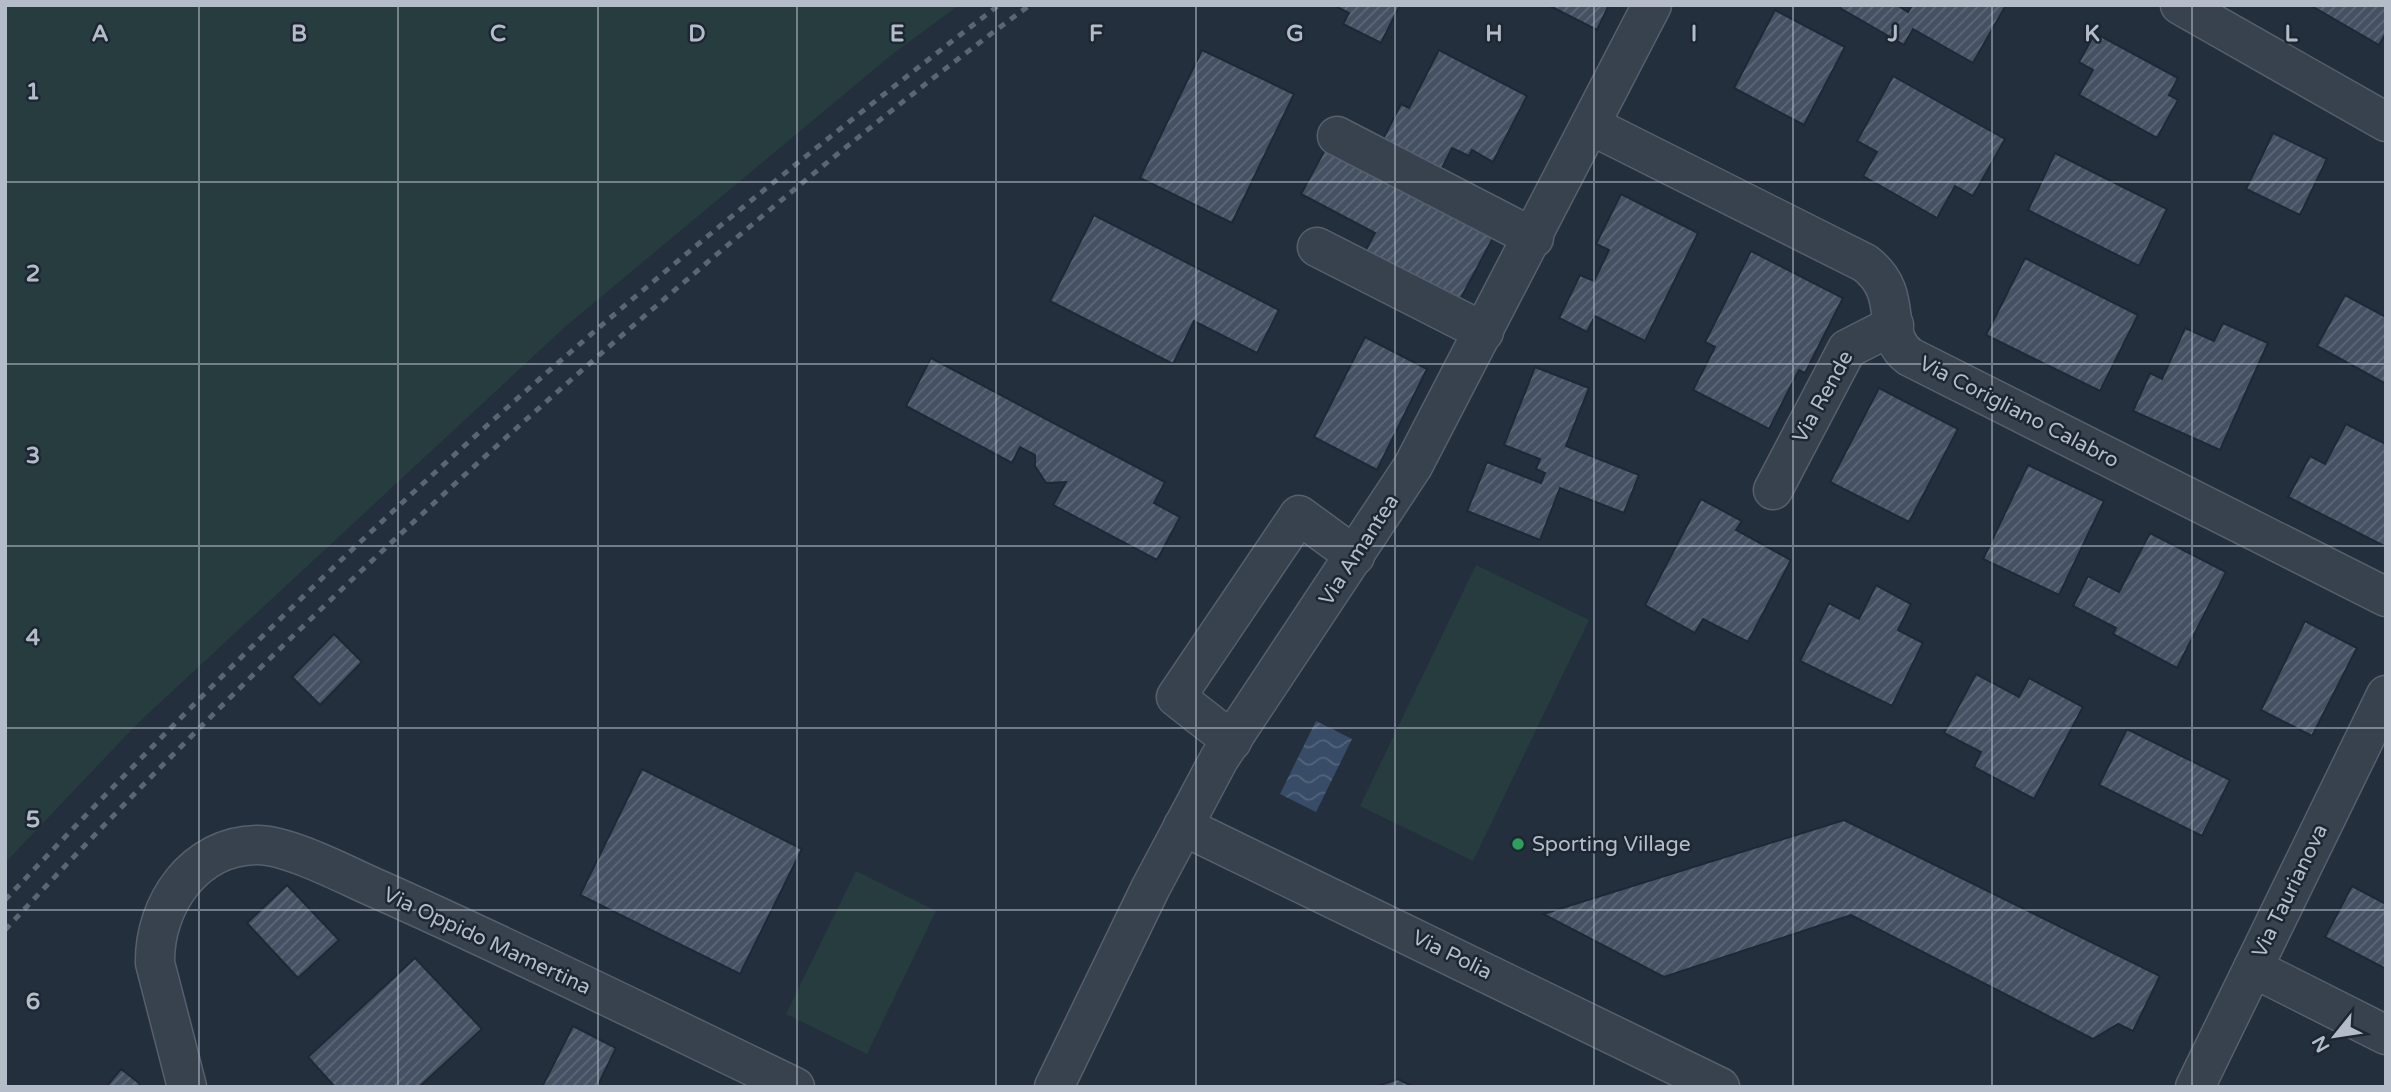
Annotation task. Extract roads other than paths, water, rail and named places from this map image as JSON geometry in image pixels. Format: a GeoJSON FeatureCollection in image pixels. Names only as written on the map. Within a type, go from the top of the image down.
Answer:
{"type":"FeatureCollection","features":[{"type":"Feature","properties":{"kind":"street","name":"Via Amantea"},"geometry":{"type":"LineString","coordinates":[[1054,1087],[1183,826],[1232,741],[1413,466],[1534,238],[1652,5]]}},
{"type":"Feature","properties":{"kind":"street"},"geometry":{"type":"LineString","coordinates":[[2180,5],[2386,122]]}},
{"type":"Feature","properties":{"kind":"street","name":"Via Corigliano Calabro"},"geometry":{"type":"LineString","coordinates":[[1592,126],[1865,263],[1886,285],[1897,344],[1910,357],[2386,597]]}},
{"type":"Feature","properties":{"kind":"street"},"geometry":{"type":"LineString","coordinates":[[1337,136],[1534,238]]}},
{"type":"Feature","properties":{"kind":"street"},"geometry":{"type":"LineString","coordinates":[[1317,247],[1484,332]]}},
{"type":"Feature","properties":{"kind":"street","name":"Via Rende"},"geometry":{"type":"LineString","coordinates":[[1773,490],[1847,349],[1894,325]]}},
{"type":"Feature","properties":{"kind":"street"},"geometry":{"type":"LineString","coordinates":[[1232,741],[1176,697],[1299,515],[1355,556]]}},
{"type":"Feature","properties":{"kind":"street","name":"Via Taurianova"},"geometry":{"type":"LineString","coordinates":[[2195,1087],[2386,695]]}},
{"type":"Feature","properties":{"kind":"street","name":"Via Polia"},"geometry":{"type":"LineString","coordinates":[[1183,826],[1720,1087]]}},
{"type":"Feature","properties":{"kind":"street","name":"Via Oppido Mamertina"},"geometry":{"type":"LineString","coordinates":[[187,1087],[155,964],[155,945],[162,914],[180,884],[201,863],[227,849],[257,845],[281,849],[507,949],[795,1087]]}},
{"type":"Feature","properties":{"kind":"street"},"geometry":{"type":"LineString","coordinates":[[2252,968],[2386,1035]]}},
{"type":"Feature","properties":{"kind":"water"},"geometry":{"type":"Polygon","coordinates":[[[1316,721],[1352,739],[1316,812],[1280,794],[1316,721]]]}},
{"type":"Feature","properties":{"kind":"railway"},"geometry":{"type":"LineString","coordinates":[[5,900],[243,656],[463,447],[688,252],[842,127],[999,5]]}},
{"type":"Feature","properties":{"kind":"railway"},"geometry":{"type":"LineString","coordinates":[[5,930],[243,685],[491,451],[797,187],[1030,5]]}},
{"type":"Feature","properties":{"kind":"place","name":"Sporting Village"},"geometry":{"type":"Point","coordinates":[1518,844]}}]}
